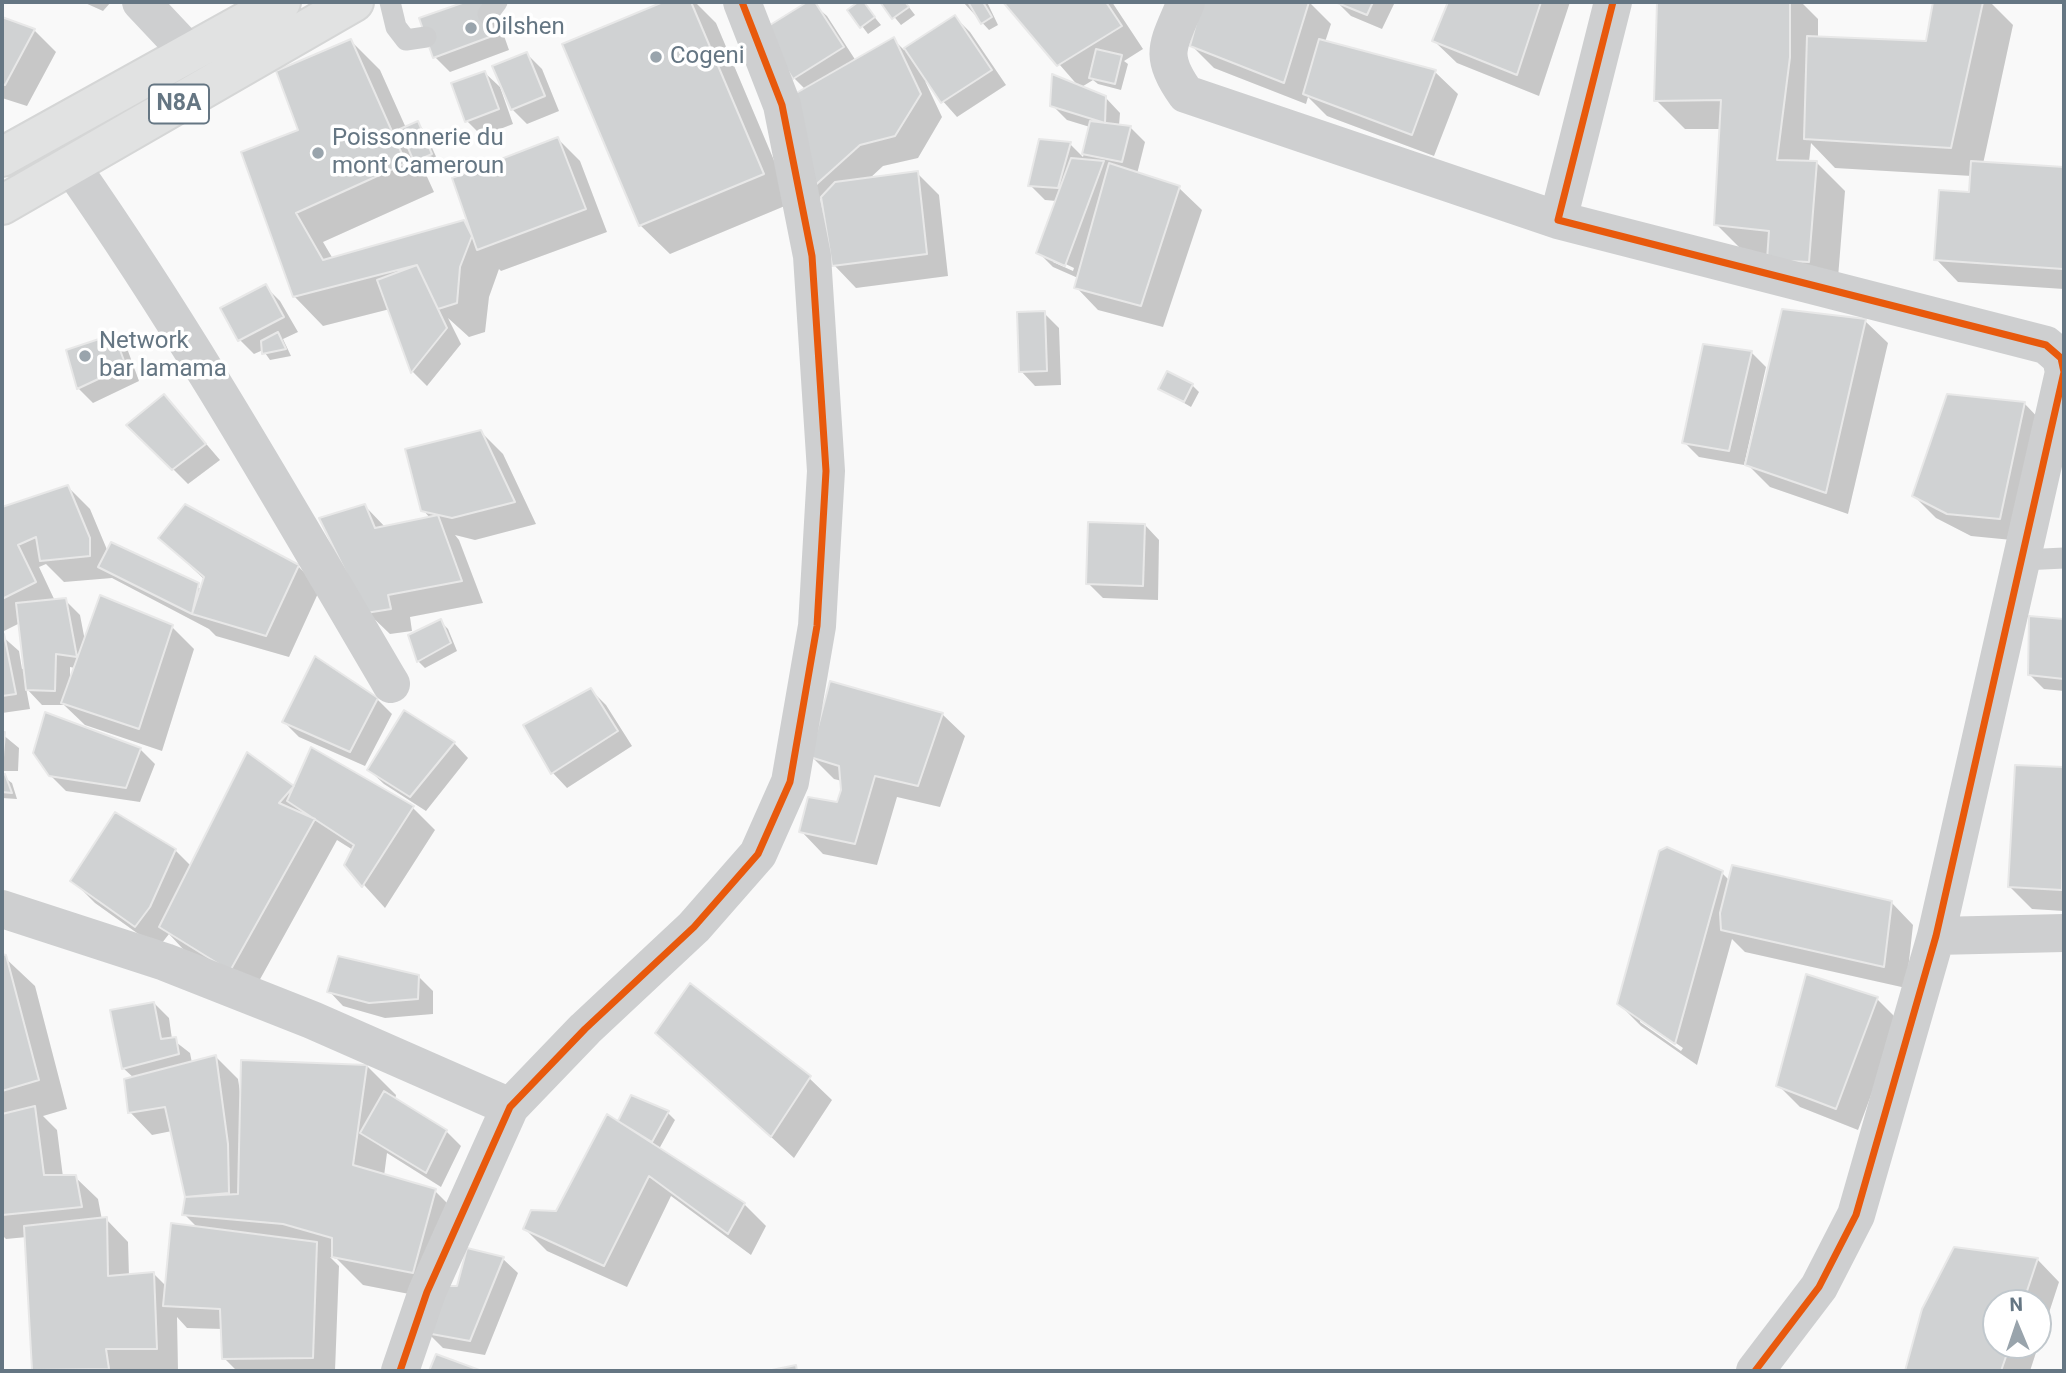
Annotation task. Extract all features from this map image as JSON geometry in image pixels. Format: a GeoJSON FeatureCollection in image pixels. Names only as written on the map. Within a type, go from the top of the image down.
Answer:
{"type":"FeatureCollection","features":[{"type":"Feature","properties":{"kind":"highway","name":"N8A"},"geometry":{"type":"LineString","coordinates":[[2,158],[281,2]]}},
{"type":"Feature","properties":{"kind":"highway","name":"N8A"},"geometry":{"type":"LineString","coordinates":[[2,205],[354,2]]}},
{"type":"Feature","properties":{"kind":"street"},"geometry":{"type":"LineString","coordinates":[[141,2],[188,53]]}},
{"type":"Feature","properties":{"kind":"street"},"geometry":{"type":"LineString","coordinates":[[400,1371],[427,1292],[510,1107],[586,1029],[694,927],[758,855],[790,782],[817,626],[826,471],[812,256],[782,105],[742,2]]}},
{"type":"Feature","properties":{"kind":"street"},"geometry":{"type":"LineString","coordinates":[[1186,2],[1166,50],[1172,75],[1186,94],[1558,220],[2046,345],[2063,355],[2064,372],[1936,936],[1856,1215],[1819,1287],[1755,1371]]}},
{"type":"Feature","properties":{"kind":"street"},"geometry":{"type":"LineString","coordinates":[[1558,220],[1613,2]]}},
{"type":"Feature","properties":{"kind":"street"},"geometry":{"type":"LineString","coordinates":[[72,167],[145,271],[284,498],[391,684]]}},
{"type":"Feature","properties":{"kind":"street"},"geometry":{"type":"LineString","coordinates":[[2,909],[190,972],[312,1020],[510,1107]]}},
{"type":"Feature","properties":{"kind":"street"},"geometry":{"type":"LineString","coordinates":[[1936,936],[2064,933]]}},
{"type":"Feature","properties":{"kind":"lane"},"geometry":{"type":"LineString","coordinates":[[390,2],[396,27],[406,40],[426,37]]}},
{"type":"Feature","properties":{"kind":"lane"},"geometry":{"type":"LineString","coordinates":[[2023,559],[2064,558]]}},
{"type":"Feature","properties":{"kind":"building"},"geometry":{"type":"Polygon","coordinates":[[[465,2],[484,2],[495,35],[433,58],[419,18],[465,2]]]}},
{"type":"Feature","properties":{"kind":"building"},"geometry":{"type":"Polygon","coordinates":[[[663,2],[691,2],[764,174],[639,226],[562,44],[663,2]]]}},
{"type":"Feature","properties":{"kind":"building"},"geometry":{"type":"Polygon","coordinates":[[[807,2],[815,2],[844,47],[793,79],[762,30],[807,2]]]}},
{"type":"Feature","properties":{"kind":"building"},"geometry":{"type":"Polygon","coordinates":[[[858,2],[864,2],[875,17],[860,28],[847,10],[858,2]]]}},
{"type":"Feature","properties":{"kind":"building"},"geometry":{"type":"Polygon","coordinates":[[[880,2],[905,2],[909,7],[892,19],[880,2]]]}},
{"type":"Feature","properties":{"kind":"building"},"geometry":{"type":"Polygon","coordinates":[[[968,2],[983,2],[992,17],[981,24],[968,2]]]}},
{"type":"Feature","properties":{"kind":"building"},"geometry":{"type":"Polygon","coordinates":[[[1003,2],[1106,2],[1122,26],[1057,66],[1003,2]]]}},
{"type":"Feature","properties":{"kind":"building"},"geometry":{"type":"Polygon","coordinates":[[[1202,2],[1309,2],[1284,83],[1190,46],[1202,2]]]}},
{"type":"Feature","properties":{"kind":"building"},"geometry":{"type":"Polygon","coordinates":[[[1335,2],[1373,2],[1367,15],[1335,2]]]}},
{"type":"Feature","properties":{"kind":"building"},"geometry":{"type":"Polygon","coordinates":[[[1448,2],[1541,2],[1517,75],[1432,41],[1448,2]]]}},
{"type":"Feature","properties":{"kind":"building"},"geometry":{"type":"Polygon","coordinates":[[[1657,2],[1790,2],[1790,57],[1777,160],[1817,161],[1809,262],[1767,260],[1769,231],[1714,225],[1721,100],[1654,101],[1657,2]]]}},
{"type":"Feature","properties":{"kind":"building"},"geometry":{"type":"Polygon","coordinates":[[[1933,2],[1983,2],[1951,148],[1804,139],[1807,36],[1926,41],[1933,2]]]}},
{"type":"Feature","properties":{"kind":"building"},"geometry":{"type":"Polygon","coordinates":[[[955,15],[992,70],[941,103],[904,48],[955,15]]]}},
{"type":"Feature","properties":{"kind":"building"},"geometry":{"type":"Polygon","coordinates":[[[2,17],[35,29],[5,85],[2,84],[2,17]]]}},
{"type":"Feature","properties":{"kind":"building"},"geometry":{"type":"Polygon","coordinates":[[[894,37],[921,94],[895,136],[860,145],[810,190],[791,96],[894,37]]]}},
{"type":"Feature","properties":{"kind":"building"},"geometry":{"type":"Polygon","coordinates":[[[351,39],[406,163],[296,213],[323,260],[464,220],[472,236],[460,267],[457,303],[438,309],[417,265],[293,297],[241,152],[298,130],[276,71],[351,39]]]}},
{"type":"Feature","properties":{"kind":"building"},"geometry":{"type":"Polygon","coordinates":[[[1319,39],[1436,70],[1412,135],[1303,94],[1319,39]]]}},
{"type":"Feature","properties":{"kind":"building"},"geometry":{"type":"Polygon","coordinates":[[[1096,49],[1122,55],[1115,84],[1089,78],[1096,49]]]}},
{"type":"Feature","properties":{"kind":"building"},"geometry":{"type":"Polygon","coordinates":[[[527,52],[545,96],[511,110],[492,66],[527,52]]]}},
{"type":"Feature","properties":{"kind":"building"},"geometry":{"type":"Polygon","coordinates":[[[485,71],[499,109],[465,122],[451,83],[485,71]]]}},
{"type":"Feature","properties":{"kind":"building"},"geometry":{"type":"Polygon","coordinates":[[[1052,74],[1106,96],[1105,123],[1050,106],[1052,74]]]}},
{"type":"Feature","properties":{"kind":"building"},"geometry":{"type":"Polygon","coordinates":[[[418,121],[432,154],[414,162],[400,129],[418,121]]]}},
{"type":"Feature","properties":{"kind":"building"},"geometry":{"type":"Polygon","coordinates":[[[1090,121],[1131,126],[1122,162],[1082,154],[1090,121]]]}},
{"type":"Feature","properties":{"kind":"building"},"geometry":{"type":"Polygon","coordinates":[[[558,137],[586,209],[477,250],[452,178],[558,137]]]}},
{"type":"Feature","properties":{"kind":"building"},"geometry":{"type":"Polygon","coordinates":[[[1039,139],[1071,142],[1058,188],[1028,186],[1039,139]]]}},
{"type":"Feature","properties":{"kind":"building"},"geometry":{"type":"Polygon","coordinates":[[[1071,158],[1104,161],[1065,266],[1036,253],[1071,158]]]}},
{"type":"Feature","properties":{"kind":"building"},"geometry":{"type":"Polygon","coordinates":[[[1971,161],[2064,167],[2063,269],[1934,260],[1939,190],[1969,192],[1971,161]]]}},
{"type":"Feature","properties":{"kind":"building"},"geometry":{"type":"Polygon","coordinates":[[[1109,163],[1180,186],[1141,306],[1074,288],[1109,163]]]}},
{"type":"Feature","properties":{"kind":"building"},"geometry":{"type":"Polygon","coordinates":[[[918,171],[927,254],[832,266],[821,197],[835,182],[918,171]]]}},
{"type":"Feature","properties":{"kind":"building"},"geometry":{"type":"Polygon","coordinates":[[[417,265],[447,328],[411,373],[377,280],[417,265]]]}},
{"type":"Feature","properties":{"kind":"building"},"geometry":{"type":"Polygon","coordinates":[[[266,284],[284,317],[238,341],[220,308],[266,284]]]}},
{"type":"Feature","properties":{"kind":"building"},"geometry":{"type":"Polygon","coordinates":[[[1782,309],[1866,319],[1826,493],[1745,465],[1782,309]]]}},
{"type":"Feature","properties":{"kind":"building"},"geometry":{"type":"Polygon","coordinates":[[[1045,311],[1047,371],[1019,372],[1017,312],[1045,311]]]}},
{"type":"Feature","properties":{"kind":"building"},"geometry":{"type":"Polygon","coordinates":[[[278,332],[286,349],[262,354],[261,341],[278,332]]]}},
{"type":"Feature","properties":{"kind":"building"},"geometry":{"type":"Polygon","coordinates":[[[114,334],[126,366],[77,389],[66,350],[114,334]]]}},
{"type":"Feature","properties":{"kind":"building"},"geometry":{"type":"Polygon","coordinates":[[[1703,344],[1752,351],[1729,451],[1682,443],[1703,344]]]}},
{"type":"Feature","properties":{"kind":"building"},"geometry":{"type":"Polygon","coordinates":[[[1167,371],[1193,384],[1184,402],[1158,389],[1167,371]]]}},
{"type":"Feature","properties":{"kind":"building"},"geometry":{"type":"Polygon","coordinates":[[[164,394],[206,444],[172,470],[126,425],[164,394]]]}},
{"type":"Feature","properties":{"kind":"building"},"geometry":{"type":"Polygon","coordinates":[[[1947,394],[2025,402],[2000,519],[1947,514],[1912,496],[1947,394]]]}},
{"type":"Feature","properties":{"kind":"building"},"geometry":{"type":"Polygon","coordinates":[[[481,430],[515,502],[452,518],[421,511],[405,449],[481,430]]]}},
{"type":"Feature","properties":{"kind":"building"},"geometry":{"type":"Polygon","coordinates":[[[68,485],[90,538],[90,556],[40,561],[36,537],[18,545],[36,582],[2,599],[2,507],[68,485]]]}},
{"type":"Feature","properties":{"kind":"building"},"geometry":{"type":"Polygon","coordinates":[[[185,504],[299,565],[266,636],[192,614],[204,577],[158,538],[185,504]]]}},
{"type":"Feature","properties":{"kind":"building"},"geometry":{"type":"Polygon","coordinates":[[[365,504],[375,528],[438,515],[462,581],[388,595],[391,609],[366,613],[319,518],[365,504]]]}},
{"type":"Feature","properties":{"kind":"building"},"geometry":{"type":"Polygon","coordinates":[[[1088,522],[1145,524],[1143,586],[1086,584],[1088,522]]]}},
{"type":"Feature","properties":{"kind":"building"},"geometry":{"type":"Polygon","coordinates":[[[111,542],[199,583],[192,614],[98,567],[111,542]]]}},
{"type":"Feature","properties":{"kind":"building"},"geometry":{"type":"Polygon","coordinates":[[[100,595],[173,625],[139,729],[61,703],[100,595]]]}},
{"type":"Feature","properties":{"kind":"building"},"geometry":{"type":"Polygon","coordinates":[[[66,598],[77,657],[56,654],[55,691],[26,690],[16,603],[66,598]]]}},
{"type":"Feature","properties":{"kind":"building"},"geometry":{"type":"Polygon","coordinates":[[[2029,616],[2064,619],[2064,679],[2028,675],[2029,616]]]}},
{"type":"Feature","properties":{"kind":"building"},"geometry":{"type":"Polygon","coordinates":[[[441,619],[451,643],[417,662],[408,635],[441,619]]]}},
{"type":"Feature","properties":{"kind":"building"},"geometry":{"type":"Polygon","coordinates":[[[4,634],[16,694],[2,696],[2,635],[4,634]]]}},
{"type":"Feature","properties":{"kind":"building"},"geometry":{"type":"Polygon","coordinates":[[[315,656],[378,698],[350,752],[282,722],[315,656]]]}},
{"type":"Feature","properties":{"kind":"building"},"geometry":{"type":"Polygon","coordinates":[[[830,681],[943,713],[918,786],[875,776],[855,844],[799,832],[808,797],[837,802],[841,790],[839,766],[810,757],[830,681]]]}},
{"type":"Feature","properties":{"kind":"building"},"geometry":{"type":"Polygon","coordinates":[[[591,688],[618,731],[551,774],[523,725],[591,688]]]}},
{"type":"Feature","properties":{"kind":"building"},"geometry":{"type":"Polygon","coordinates":[[[404,710],[455,742],[410,797],[367,770],[404,710]]]}},
{"type":"Feature","properties":{"kind":"building"},"geometry":{"type":"Polygon","coordinates":[[[45,712],[141,748],[126,788],[49,776],[33,753],[45,712]]]}},
{"type":"Feature","properties":{"kind":"building"},"geometry":{"type":"Polygon","coordinates":[[[2,732],[5,732],[3,757],[2,757],[2,732]]]}},
{"type":"Feature","properties":{"kind":"building"},"geometry":{"type":"Polygon","coordinates":[[[311,747],[414,806],[362,887],[344,865],[354,845],[287,801],[311,747]]]}},
{"type":"Feature","properties":{"kind":"building"},"geometry":{"type":"Polygon","coordinates":[[[247,752],[294,786],[279,803],[315,819],[230,971],[159,927],[247,752]]]}},
{"type":"Feature","properties":{"kind":"building"},"geometry":{"type":"Polygon","coordinates":[[[2015,765],[2064,767],[2062,890],[2008,887],[2015,765]]]}},
{"type":"Feature","properties":{"kind":"building"},"geometry":{"type":"Polygon","coordinates":[[[5,774],[12,793],[2,792],[2,775],[5,774]]]}},
{"type":"Feature","properties":{"kind":"building"},"geometry":{"type":"Polygon","coordinates":[[[115,812],[176,849],[150,907],[135,927],[70,881],[115,812]]]}},
{"type":"Feature","properties":{"kind":"building"},"geometry":{"type":"Polygon","coordinates":[[[1667,847],[1723,871],[1675,1044],[1617,1004],[1659,851],[1667,847]]]}},
{"type":"Feature","properties":{"kind":"building"},"geometry":{"type":"Polygon","coordinates":[[[1732,865],[1892,901],[1884,967],[1721,930],[1720,913],[1732,865]]]}},
{"type":"Feature","properties":{"kind":"building"},"geometry":{"type":"Polygon","coordinates":[[[2,954],[6,955],[39,1080],[2,1091],[2,954]]]}},
{"type":"Feature","properties":{"kind":"building"},"geometry":{"type":"Polygon","coordinates":[[[338,956],[419,975],[418,999],[369,1003],[327,992],[338,956]]]}},
{"type":"Feature","properties":{"kind":"building"},"geometry":{"type":"Polygon","coordinates":[[[1806,974],[1878,997],[1836,1109],[1776,1086],[1806,974]]]}},
{"type":"Feature","properties":{"kind":"building"},"geometry":{"type":"Polygon","coordinates":[[[690,983],[811,1076],[771,1137],[655,1033],[690,983]]]}},
{"type":"Feature","properties":{"kind":"building"},"geometry":{"type":"Polygon","coordinates":[[[154,1002],[161,1039],[176,1037],[179,1054],[122,1069],[110,1010],[154,1002]]]}},
{"type":"Feature","properties":{"kind":"building"},"geometry":{"type":"Polygon","coordinates":[[[216,1055],[228,1144],[229,1193],[185,1197],[165,1107],[128,1113],[124,1079],[216,1055]]]}},
{"type":"Feature","properties":{"kind":"building"},"geometry":{"type":"Polygon","coordinates":[[[241,1060],[367,1065],[353,1165],[436,1189],[413,1273],[332,1257],[332,1238],[283,1224],[182,1215],[185,1197],[238,1194],[241,1060]]]}},
{"type":"Feature","properties":{"kind":"building"},"geometry":{"type":"Polygon","coordinates":[[[384,1091],[447,1130],[426,1173],[360,1133],[384,1091]]]}},
{"type":"Feature","properties":{"kind":"building"},"geometry":{"type":"Polygon","coordinates":[[[631,1095],[669,1111],[652,1142],[618,1121],[631,1095]]]}},
{"type":"Feature","properties":{"kind":"building"},"geometry":{"type":"Polygon","coordinates":[[[35,1106],[44,1175],[76,1175],[82,1207],[2,1215],[2,1114],[35,1106]]]}},
{"type":"Feature","properties":{"kind":"building"},"geometry":{"type":"Polygon","coordinates":[[[607,1114],[745,1203],[728,1234],[649,1176],[604,1266],[523,1229],[531,1210],[556,1211],[607,1114]]]}},
{"type":"Feature","properties":{"kind":"building"},"geometry":{"type":"Polygon","coordinates":[[[107,1217],[108,1276],[154,1272],[157,1349],[106,1349],[109,1369],[32,1370],[24,1226],[107,1217]]]}},
{"type":"Feature","properties":{"kind":"building"},"geometry":{"type":"Polygon","coordinates":[[[171,1223],[317,1242],[313,1358],[222,1359],[220,1309],[163,1306],[171,1223]]]}},
{"type":"Feature","properties":{"kind":"building"},"geometry":{"type":"Polygon","coordinates":[[[1954,1247],[2038,1258],[2028,1289],[1982,1289],[1982,1359],[2005,1359],[2001,1371],[1905,1371],[1922,1309],[1954,1247]]]}},
{"type":"Feature","properties":{"kind":"building"},"geometry":{"type":"Polygon","coordinates":[[[467,1248],[504,1257],[470,1341],[426,1333],[443,1286],[457,1286],[467,1248]]]}},
{"type":"Feature","properties":{"kind":"building"},"geometry":{"type":"Polygon","coordinates":[[[436,1354],[482,1371],[429,1371],[436,1354]]]}},
{"type":"Feature","properties":{"kind":"building"},"geometry":{"type":"Polygon","coordinates":[[[796,1365],[797,1371],[767,1371],[796,1365]]]}},
{"type":"Feature","properties":{"kind":"cycle path"},"geometry":{"type":"LineString","coordinates":[[400,1371],[427,1292],[510,1107],[585,1029],[694,927],[758,854],[790,782],[817,626],[826,471],[812,256],[782,105],[742,2]]}},
{"type":"Feature","properties":{"kind":"cycle path"},"geometry":{"type":"LineString","coordinates":[[1613,2],[1558,220],[2046,345],[2061,358],[2064,372],[1936,936],[1856,1215],[1819,1287],[1755,1371]]}},
{"type":"Feature","properties":{"kind":"place","name":"Oilshen"},"geometry":{"type":"Point","coordinates":[471,28]}},
{"type":"Feature","properties":{"kind":"place","name":"Cogeni"},"geometry":{"type":"Point","coordinates":[656,57]}},
{"type":"Feature","properties":{"kind":"place","name":"Poissonnerie du mont Cameroun"},"geometry":{"type":"Point","coordinates":[318,153]}},
{"type":"Feature","properties":{"kind":"place","name":"Network bar lamama"},"geometry":{"type":"Point","coordinates":[85,356]}}]}
